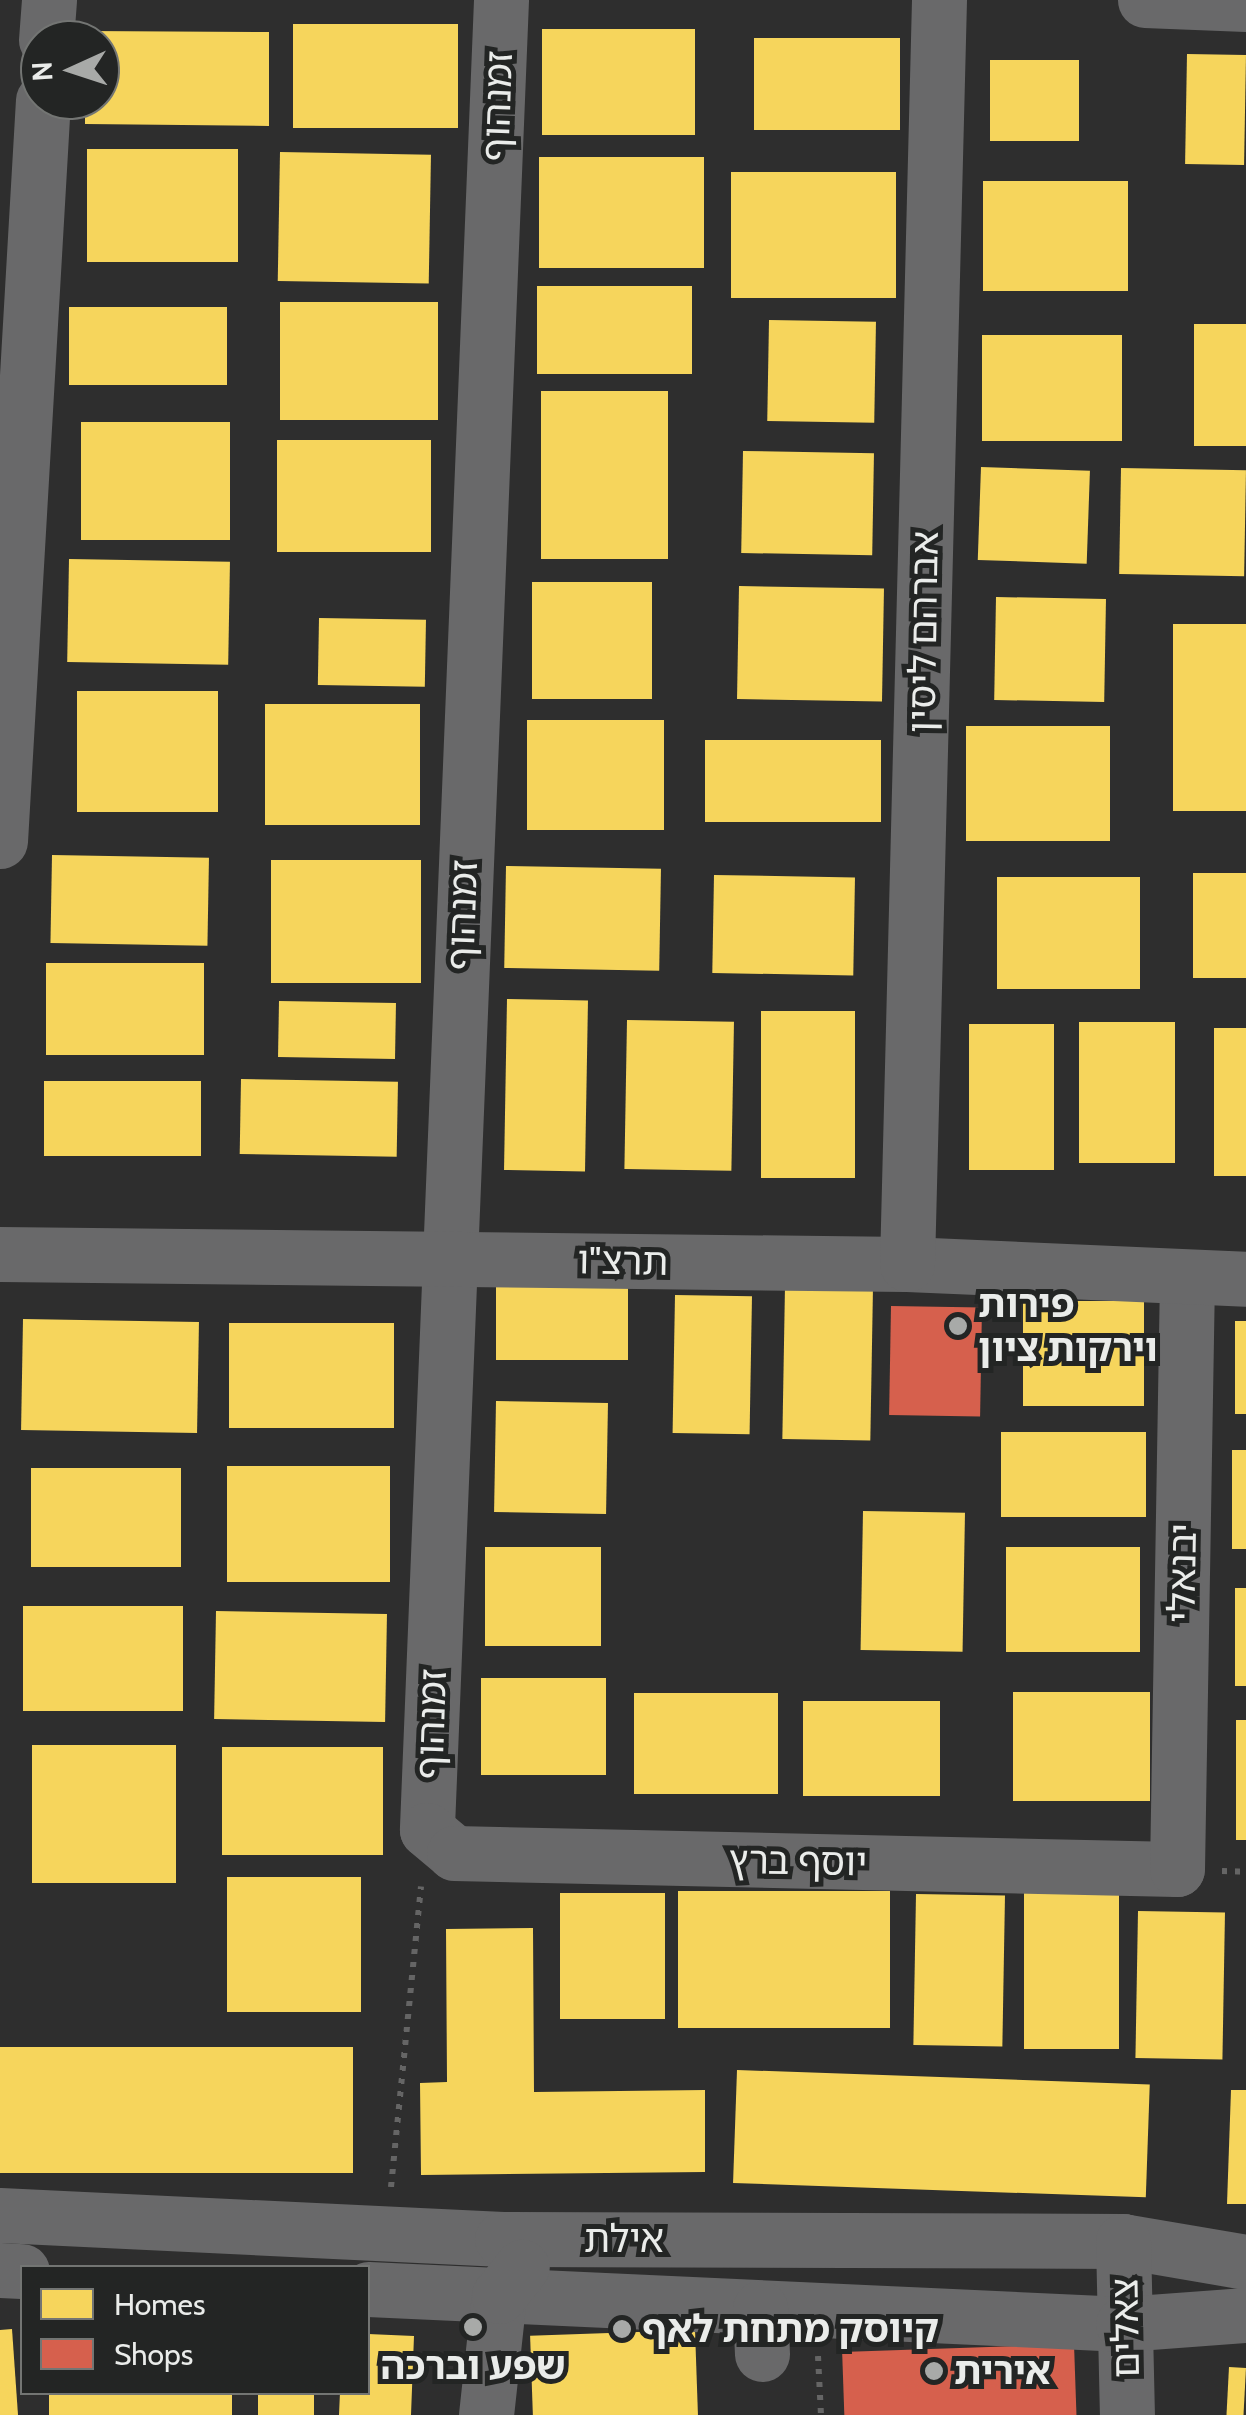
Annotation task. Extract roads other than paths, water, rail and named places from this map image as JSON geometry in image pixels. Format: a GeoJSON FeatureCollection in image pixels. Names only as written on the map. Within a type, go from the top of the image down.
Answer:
{"type":"FeatureCollection","features":[{"type":"Feature","properties":{"kind":"street","name":"זמנהוף"},"geometry":{"type":"LineString","coordinates":[[427,1830],[501,0]]}},
{"type":"Feature","properties":{"kind":"street","name":"אברהם ליסין"},"geometry":{"type":"LineString","coordinates":[[907,1264],[938,0]]}},
{"type":"Feature","properties":{"kind":"street"},"geometry":{"type":"LineString","coordinates":[[1145,0],[1246,4]]}},
{"type":"Feature","properties":{"kind":"street"},"geometry":{"type":"LineString","coordinates":[[0,841],[42,120]]}},
{"type":"Feature","properties":{"kind":"street","name":"תרצ\"ו"},"geometry":{"type":"LineString","coordinates":[[0,1254],[907,1264],[1246,1279]]}},
{"type":"Feature","properties":{"kind":"street","name":"יבנאלי"},"geometry":{"type":"LineString","coordinates":[[1177,1870],[1187,1277]]}},
{"type":"Feature","properties":{"kind":"street","name":"יוסף ברץ"},"geometry":{"type":"LineString","coordinates":[[427,1830],[454,1852],[1177,1870]]}},
{"type":"Feature","properties":{"kind":"street","name":"אילת"},"geometry":{"type":"LineString","coordinates":[[0,2215],[562,2239],[1123,2240],[1246,2262]]}},
{"type":"Feature","properties":{"kind":"street"},"geometry":{"type":"LineString","coordinates":[[486,2415],[499,2296],[522,2267],[562,2239]]}},
{"type":"Feature","properties":{"kind":"street","name":"צאלים"},"geometry":{"type":"LineString","coordinates":[[1123,2240],[1127,2415]]}},
{"type":"Feature","properties":{"kind":"street","name":"אילת"},"geometry":{"type":"LineString","coordinates":[[370,2289],[499,2296],[761,2331],[1123,2324],[1246,2314]]}},
{"type":"Feature","properties":{"kind":"place","name":"פירות וירקות ציון"},"geometry":{"type":"Point","coordinates":[958,1326]}},
{"type":"Feature","properties":{"kind":"place","name":"שפע וברכה"},"geometry":{"type":"Point","coordinates":[473,2327]}},
{"type":"Feature","properties":{"kind":"place","name":"קיוסק מתחת לאף"},"geometry":{"type":"Point","coordinates":[622,2329]}},
{"type":"Feature","properties":{"kind":"place","name":"אירית"},"geometry":{"type":"Point","coordinates":[934,2371]}}]}
